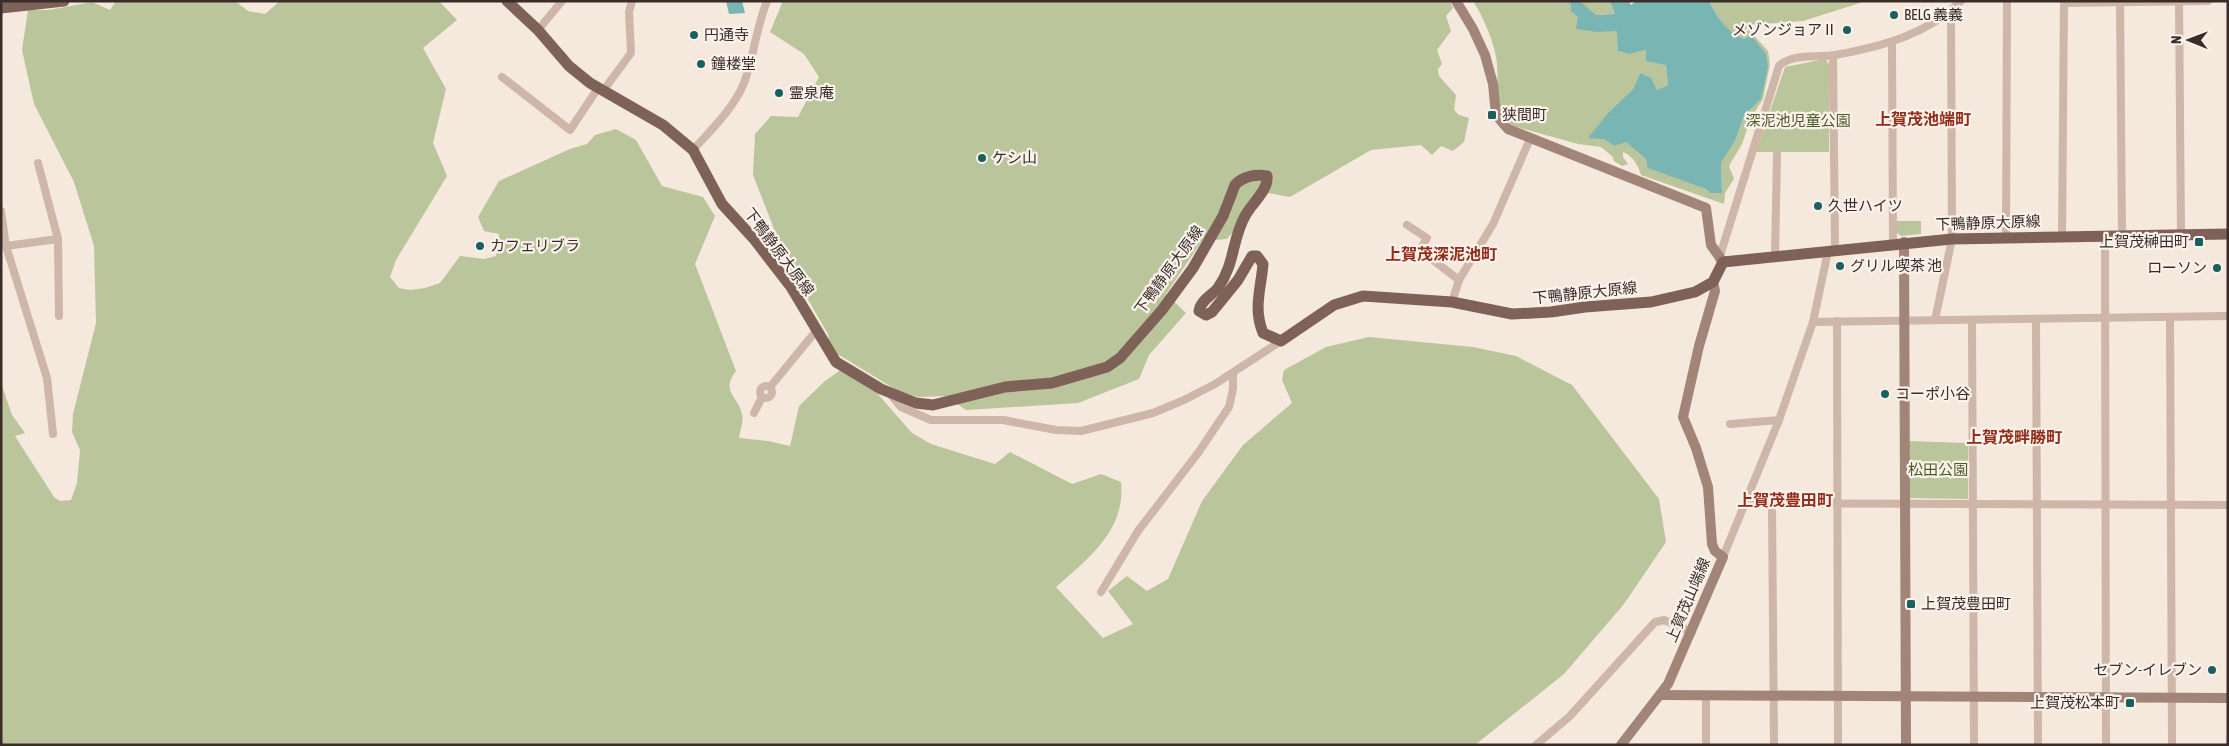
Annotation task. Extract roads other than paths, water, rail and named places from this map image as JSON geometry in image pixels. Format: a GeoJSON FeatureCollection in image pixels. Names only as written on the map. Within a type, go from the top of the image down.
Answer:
{"type":"FeatureCollection","features":[{"type":"Feature","properties":{"kind":"main road"},"geometry":{"type":"LineString","coordinates":[[1,8],[16,3],[64,1]]}},
{"type":"Feature","properties":{"kind":"main road","name":"下鴨静原大原線"},"geometry":{"type":"LineString","coordinates":[[507,1],[538,30],[569,66],[601,89],[663,125],[693,150],[722,204],[754,239],[791,287],[836,362],[887,392],[916,403],[933,405],[1005,387],[1052,383],[1107,367],[1120,358],[1162,310],[1193,268],[1219,225],[1235,185],[1257,174],[1267,176],[1265,187],[1242,222],[1232,262],[1226,277],[1203,303],[1199,311],[1206,315],[1212,312],[1238,280],[1252,256],[1257,256],[1263,264],[1257,298],[1259,324],[1263,333],[1281,341],[1334,305],[1363,296],[1452,302],[1496,312],[1521,314],[1651,302],[1695,292],[1713,282]]}},
{"type":"Feature","properties":{"kind":"main road","name":"下鴨静原大原線"},"geometry":{"type":"LineString","coordinates":[[1721,261],[1831,251],[1898,242],[2006,236],[2228,234]]}},
{"type":"Feature","properties":{"kind":"main road"},"geometry":{"type":"LineString","coordinates":[[1713,282],[1721,261]]}},
{"type":"Feature","properties":{"kind":"street"},"geometry":{"type":"LineString","coordinates":[[538,30],[562,1]]}},
{"type":"Feature","properties":{"kind":"street"},"geometry":{"type":"LineString","coordinates":[[502,77],[570,130],[631,52],[628,12],[632,1]]}},
{"type":"Feature","properties":{"kind":"street"},"geometry":{"type":"LineString","coordinates":[[693,150],[724,115],[743,84],[759,23],[767,1]]}},
{"type":"Feature","properties":{"kind":"street"},"geometry":{"type":"LineString","coordinates":[[1456,1],[1473,29],[1490,70],[1496,115],[1508,129],[1706,208],[1711,245],[1721,261]]}},
{"type":"Feature","properties":{"kind":"street"},"geometry":{"type":"LineString","coordinates":[[1721,261],[1779,66],[1785,60],[1833,55],[1892,43],[1925,28],[1951,12],[1962,1]]}},
{"type":"Feature","properties":{"kind":"street"},"geometry":{"type":"LineString","coordinates":[[2006,236],[2007,1]]}},
{"type":"Feature","properties":{"kind":"street"},"geometry":{"type":"LineString","coordinates":[[2179,1],[2181,234]]}},
{"type":"Feature","properties":{"kind":"street"},"geometry":{"type":"LineString","coordinates":[[2062,236],[2064,2],[2208,1]]}},
{"type":"Feature","properties":{"kind":"street"},"geometry":{"type":"LineString","coordinates":[[2120,2],[2122,235]]}},
{"type":"Feature","properties":{"kind":"street"},"geometry":{"type":"LineString","coordinates":[[1935,320],[1952,239],[1951,12]]}},
{"type":"Feature","properties":{"kind":"street"},"geometry":{"type":"LineString","coordinates":[[1892,43],[1898,242],[1903,320],[1906,504],[1906,745]]}},
{"type":"Feature","properties":{"kind":"street"},"geometry":{"type":"LineString","coordinates":[[1722,557],[1746,504],[1779,420],[1813,322],[1831,251],[1833,55]]}},
{"type":"Feature","properties":{"kind":"street"},"geometry":{"type":"LineString","coordinates":[[1452,302],[1459,280],[1493,224],[1530,139]]}},
{"type":"Feature","properties":{"kind":"street"},"geometry":{"type":"LineString","coordinates":[[1775,257],[1777,154]]}},
{"type":"Feature","properties":{"kind":"street"},"geometry":{"type":"LineString","coordinates":[[38,163],[58,239],[59,316]]}},
{"type":"Feature","properties":{"kind":"street"},"geometry":{"type":"LineString","coordinates":[[1,211],[6,246],[47,378],[52,434]]}},
{"type":"Feature","properties":{"kind":"street"},"geometry":{"type":"LineString","coordinates":[[1407,225],[1427,238],[1420,250],[1459,280]]}},
{"type":"Feature","properties":{"kind":"street"},"geometry":{"type":"LineString","coordinates":[[2105,235],[2106,745]]}},
{"type":"Feature","properties":{"kind":"street"},"geometry":{"type":"LineString","coordinates":[[6,246],[58,239]]}},
{"type":"Feature","properties":{"kind":"street","name":"上賀茂山端線"},"geometry":{"type":"LineString","coordinates":[[1624,743],[1652,702],[1668,684],[1692,632],[1722,557],[1715,551],[1712,544],[1708,487],[1696,448],[1683,417],[1699,346],[1715,291],[1713,282]]}},
{"type":"Feature","properties":{"kind":"street"},"geometry":{"type":"LineString","coordinates":[[1813,322],[2228,316]]}},
{"type":"Feature","properties":{"kind":"street"},"geometry":{"type":"LineString","coordinates":[[2170,317],[2172,745]]}},
{"type":"Feature","properties":{"kind":"street"},"geometry":{"type":"LineString","coordinates":[[2036,319],[2038,745]]}},
{"type":"Feature","properties":{"kind":"street"},"geometry":{"type":"LineString","coordinates":[[1972,320],[1974,745]]}},
{"type":"Feature","properties":{"kind":"street"},"geometry":{"type":"LineString","coordinates":[[1838,321],[1838,745]]}},
{"type":"Feature","properties":{"kind":"street"},"geometry":{"type":"LineString","coordinates":[[754,414],[762,397],[761,388],[764,386],[770,387],[816,331]]}},
{"type":"Feature","properties":{"kind":"street"},"geometry":{"type":"LineString","coordinates":[[887,392],[901,407],[931,420],[1003,420],[1056,430],[1081,430],[1154,413],[1184,400],[1232,373],[1281,341]]}},
{"type":"Feature","properties":{"kind":"street"},"geometry":{"type":"LineString","coordinates":[[1101,592],[1138,530],[1198,453],[1229,407],[1233,388],[1232,373]]}},
{"type":"Feature","properties":{"kind":"street"},"geometry":{"type":"LineString","coordinates":[[1730,424],[1779,420]]}},
{"type":"Feature","properties":{"kind":"street"},"geometry":{"type":"LineString","coordinates":[[1746,504],[2228,505]]}},
{"type":"Feature","properties":{"kind":"street"},"geometry":{"type":"LineString","coordinates":[[1772,504],[1774,745]]}},
{"type":"Feature","properties":{"kind":"street"},"geometry":{"type":"LineString","coordinates":[[1536,745],[1570,716],[1655,622],[1664,620],[1692,632]]}},
{"type":"Feature","properties":{"kind":"street"},"geometry":{"type":"LineString","coordinates":[[1660,695],[2228,698]]}},
{"type":"Feature","properties":{"kind":"street"},"geometry":{"type":"LineString","coordinates":[[1706,695],[1706,745]]}},
{"type":"Feature","properties":{"kind":"water"},"geometry":{"type":"Polygon","coordinates":[[[726,1],[742,1],[745,13],[729,14],[726,1]]]}},
{"type":"Feature","properties":{"kind":"water"},"geometry":{"type":"Polygon","coordinates":[[[1564,1],[1580,1],[1596,15],[1615,14],[1610,1],[1628,1],[1631,5],[1636,1],[1709,1],[1715,13],[1728,29],[1744,39],[1751,35],[1766,54],[1768,67],[1761,99],[1744,116],[1735,141],[1721,163],[1722,193],[1710,193],[1706,189],[1648,168],[1646,159],[1626,142],[1614,146],[1604,139],[1588,138],[1609,112],[1633,89],[1640,73],[1651,78],[1657,90],[1668,85],[1666,65],[1646,61],[1646,50],[1630,54],[1618,51],[1617,31],[1598,32],[1576,29],[1578,17],[1571,11],[1571,4],[1564,1]]]}},
{"type":"Feature","properties":{"kind":"place","name":"BELG 義義"},"geometry":{"type":"Point","coordinates":[1894,15]}},
{"type":"Feature","properties":{"kind":"place","name":"メゾンジョアⅡ"},"geometry":{"type":"Point","coordinates":[1847,30]}},
{"type":"Feature","properties":{"kind":"place","name":"円通寺"},"geometry":{"type":"Point","coordinates":[694,35]}},
{"type":"Feature","properties":{"kind":"place","name":"鐘楼堂"},"geometry":{"type":"Point","coordinates":[701,64]}},
{"type":"Feature","properties":{"kind":"place","name":"霊泉庵"},"geometry":{"type":"Point","coordinates":[779,93]}},
{"type":"Feature","properties":{"kind":"place","name":"狭間町"},"geometry":{"type":"Point","coordinates":[1492,115]}},
{"type":"Feature","properties":{"kind":"place","name":"ケシ山"},"geometry":{"type":"Point","coordinates":[982,158]}},
{"type":"Feature","properties":{"kind":"place","name":"久世ハイツ"},"geometry":{"type":"Point","coordinates":[1818,206]}},
{"type":"Feature","properties":{"kind":"place","name":"上賀茂榊田町"},"geometry":{"type":"Point","coordinates":[2199,242]}},
{"type":"Feature","properties":{"kind":"place","name":"カフェリブラ"},"geometry":{"type":"Point","coordinates":[480,246]}},
{"type":"Feature","properties":{"kind":"place","name":"グリル喫茶 池"},"geometry":{"type":"Point","coordinates":[1840,266]}},
{"type":"Feature","properties":{"kind":"place","name":"ローソン"},"geometry":{"type":"Point","coordinates":[2217,268]}},
{"type":"Feature","properties":{"kind":"place","name":"コーポ小谷"},"geometry":{"type":"Point","coordinates":[1885,394]}},
{"type":"Feature","properties":{"kind":"place","name":"上賀茂豊田町"},"geometry":{"type":"Point","coordinates":[1911,604]}},
{"type":"Feature","properties":{"kind":"place","name":"セブン-イレブン"},"geometry":{"type":"Point","coordinates":[2212,670]}},
{"type":"Feature","properties":{"kind":"place","name":"上賀茂松本町"},"geometry":{"type":"Point","coordinates":[2130,703]}},
{"type":"Feature","properties":{"kind":"district","name":"上賀茂池端町"},"geometry":{"type":"Point","coordinates":[1923,119]}},
{"type":"Feature","properties":{"kind":"district","name":"上賀茂深泥池町"},"geometry":{"type":"Point","coordinates":[1441,254]}},
{"type":"Feature","properties":{"kind":"district","name":"上賀茂畔勝町"},"geometry":{"type":"Point","coordinates":[2014,437]}},
{"type":"Feature","properties":{"kind":"district","name":"上賀茂豊田町"},"geometry":{"type":"Point","coordinates":[1785,500]}},
{"type":"Feature","properties":{"kind":"park label","name":"深泥池児童公園"},"geometry":{"type":"Point","coordinates":[1798,121]}},
{"type":"Feature","properties":{"kind":"park label","name":"松田公園"},"geometry":{"type":"Point","coordinates":[1938,470]}}]}
